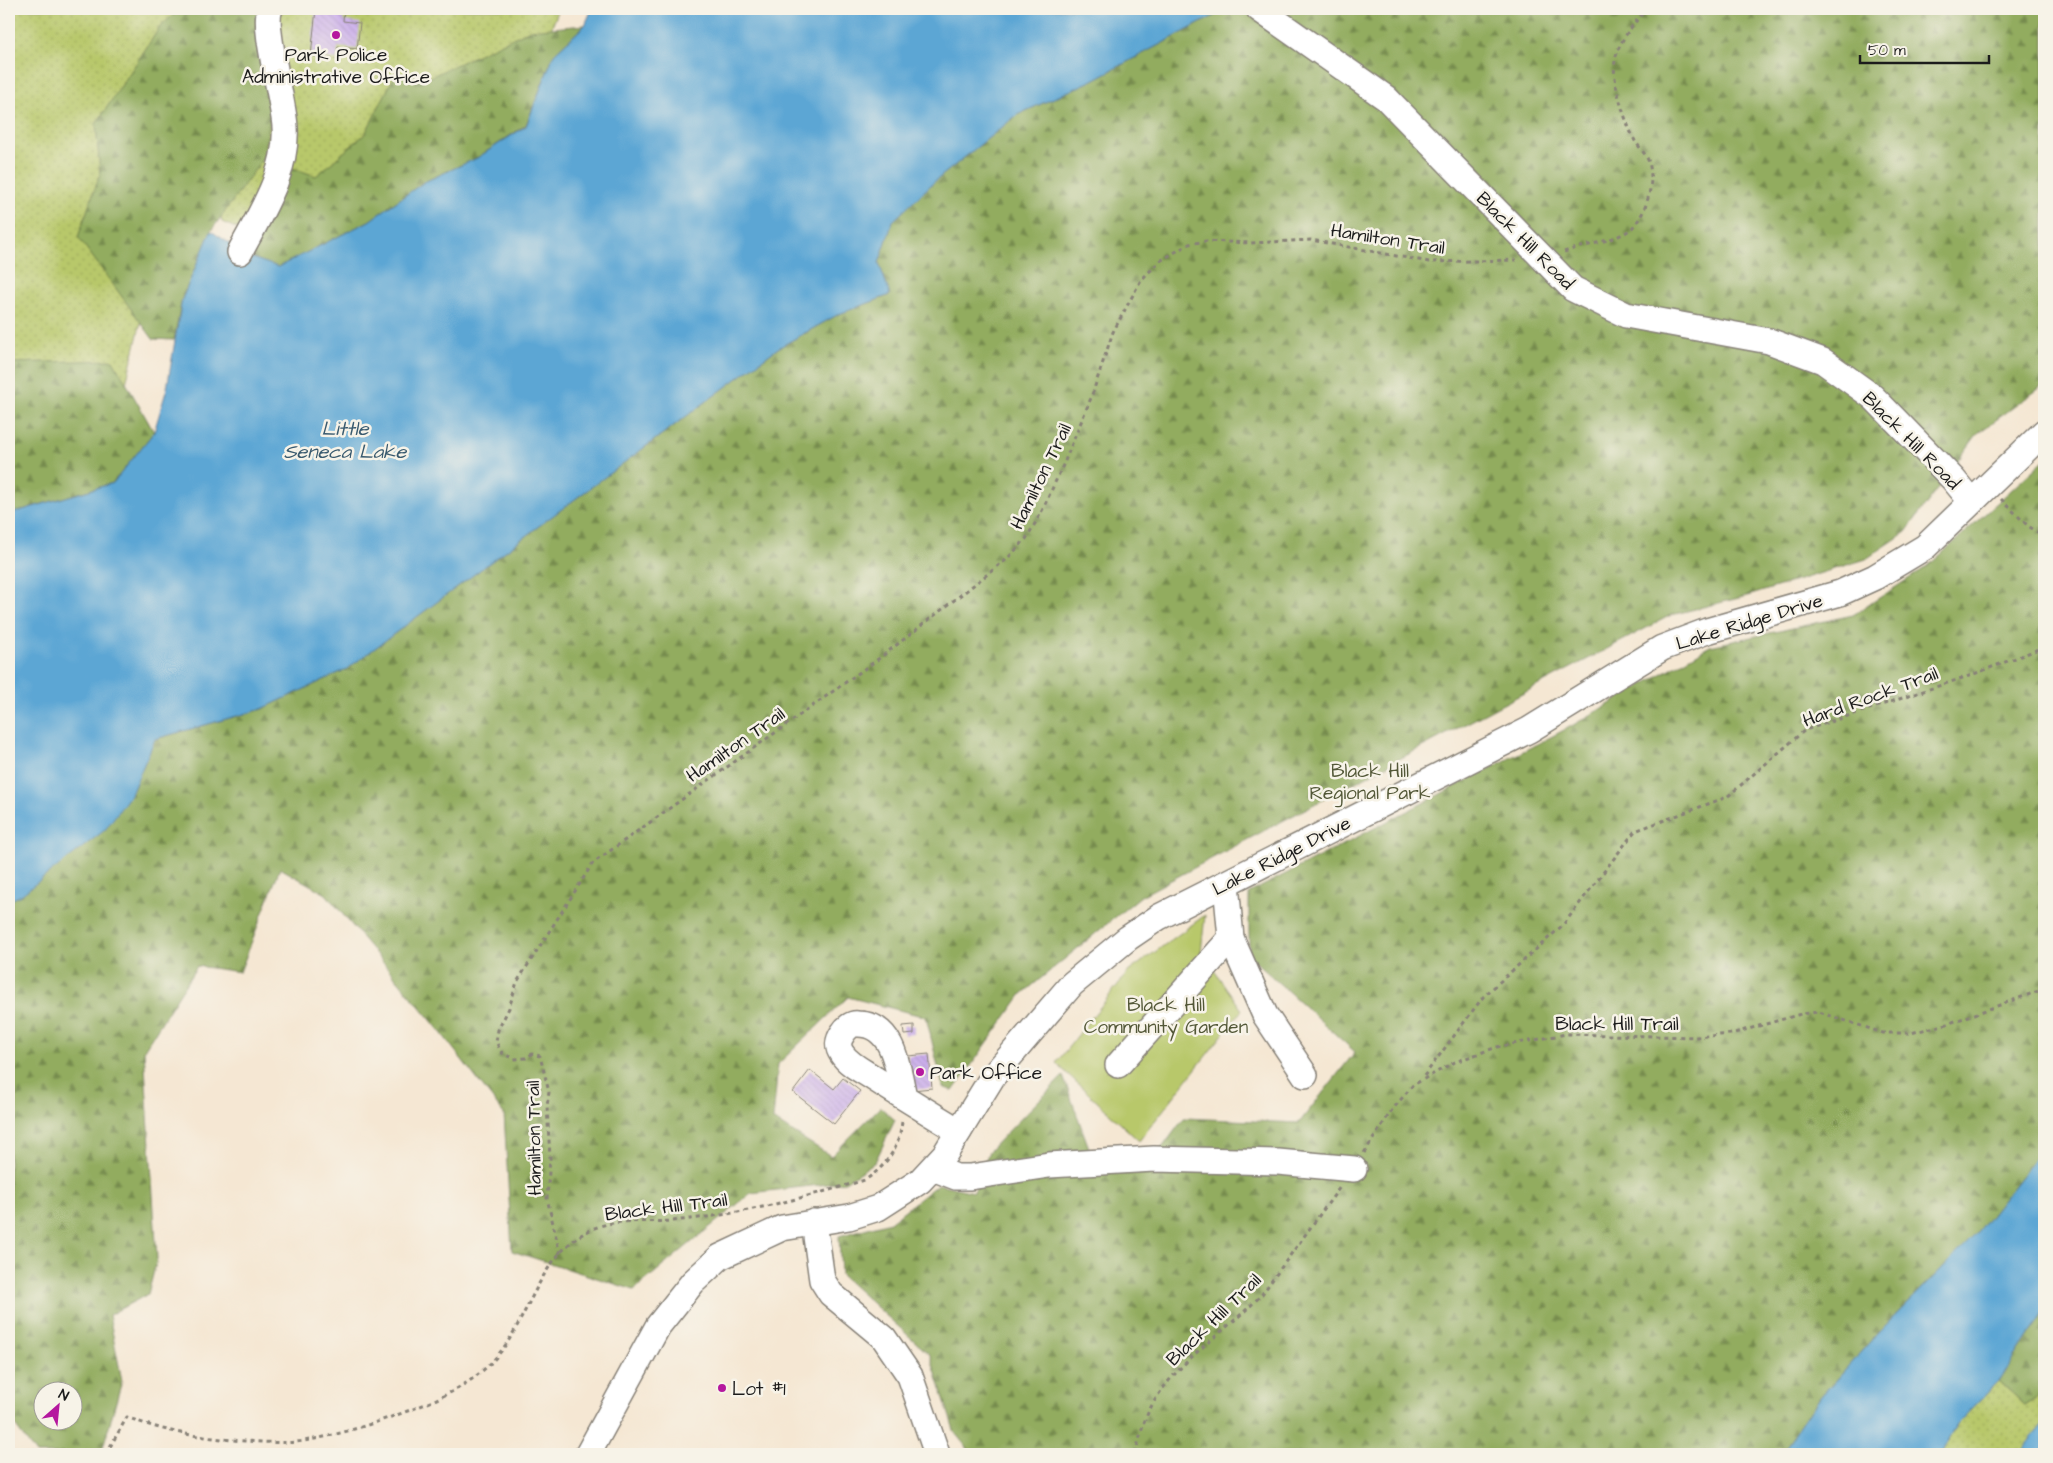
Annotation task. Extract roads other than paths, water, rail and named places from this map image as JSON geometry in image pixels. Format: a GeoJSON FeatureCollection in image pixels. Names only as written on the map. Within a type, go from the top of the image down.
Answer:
{"type":"FeatureCollection","features":[{"type":"Feature","properties":{"kind":"street"},"geometry":{"type":"LineString","coordinates":[[240,252],[271,192],[282,159],[285,127],[269,31],[270,9]]}},
{"type":"Feature","properties":{"kind":"street","name":"Black Hill Road"},"geometry":{"type":"LineString","coordinates":[[1259,9],[1386,98],[1573,289],[1626,315],[1769,341],[1823,362],[1874,397],[1953,479],[1979,494]]}},
{"type":"Feature","properties":{"kind":"street","name":"Lake Ridge Drive"},"geometry":{"type":"LineString","coordinates":[[588,1454],[658,1326],[694,1282],[720,1257],[782,1228],[849,1217],[878,1208],[920,1181],[945,1154],[993,1076],[1072,984],[1128,938],[1160,917],[1529,730],[1662,648],[1707,631],[1840,593],[1875,577],[1925,547],[2044,432]]}},
{"type":"Feature","properties":{"kind":"street"},"geometry":{"type":"LineString","coordinates":[[1226,884],[1231,938],[1265,1016],[1305,1075]]}},
{"type":"Feature","properties":{"kind":"street"},"geometry":{"type":"LineString","coordinates":[[1118,1065],[1231,938]]}},
{"type":"Feature","properties":{"kind":"street"},"geometry":{"type":"LineString","coordinates":[[903,1107],[960,1131]]}},
{"type":"Feature","properties":{"kind":"street"},"geometry":{"type":"LineString","coordinates":[[932,1168],[956,1177],[970,1177],[1050,1165],[1154,1159],[1278,1162],[1354,1169]]}},
{"type":"Feature","properties":{"kind":"street"},"geometry":{"type":"LineString","coordinates":[[814,1222],[822,1280],[831,1294],[884,1338],[910,1376],[937,1454]]}},
{"type":"Feature","properties":{"kind":"water","name":"Little Seneca Lake"},"geometry":{"type":"Polygon","coordinates":[[[592,9],[1227,9],[1093,80],[1017,115],[934,182],[893,221],[879,263],[890,295],[839,314],[778,348],[347,669],[262,709],[155,739],[131,794],[105,830],[21,895],[9,901],[9,514],[113,483],[154,432],[167,388],[182,299],[211,231],[252,258],[278,267],[369,221],[424,182],[477,158],[526,126],[554,54],[585,25],[592,9]]]}},
{"type":"Feature","properties":{"kind":"water"},"geometry":{"type":"Polygon","coordinates":[[[2044,1151],[2044,1312],[1999,1381],[1956,1425],[1941,1454],[1781,1454],[1821,1396],[1878,1333],[1977,1233],[2040,1152],[2044,1151]]]}},
{"type":"Feature","properties":{"kind":"water"},"geometry":{"type":"Polygon","coordinates":[[[2044,1423],[2044,1454],[2018,1454],[2019,1453],[2044,1423]]]}},
{"type":"Feature","properties":{"kind":"place","name":"Park Police Administrative Office"},"geometry":{"type":"Point","coordinates":[336,35]}},
{"type":"Feature","properties":{"kind":"place","name":"Park Office"},"geometry":{"type":"Point","coordinates":[920,1072]}},
{"type":"Feature","properties":{"kind":"place","name":"Lot #1"},"geometry":{"type":"Point","coordinates":[722,1388]}},
{"type":"Feature","properties":{"kind":"park label","name":"Black Hill Regional Park"},"geometry":{"type":"Point","coordinates":[1370,781]}},
{"type":"Feature","properties":{"kind":"park label","name":"Black Hill Community Garden"},"geometry":{"type":"Point","coordinates":[1166,1015]}}]}
